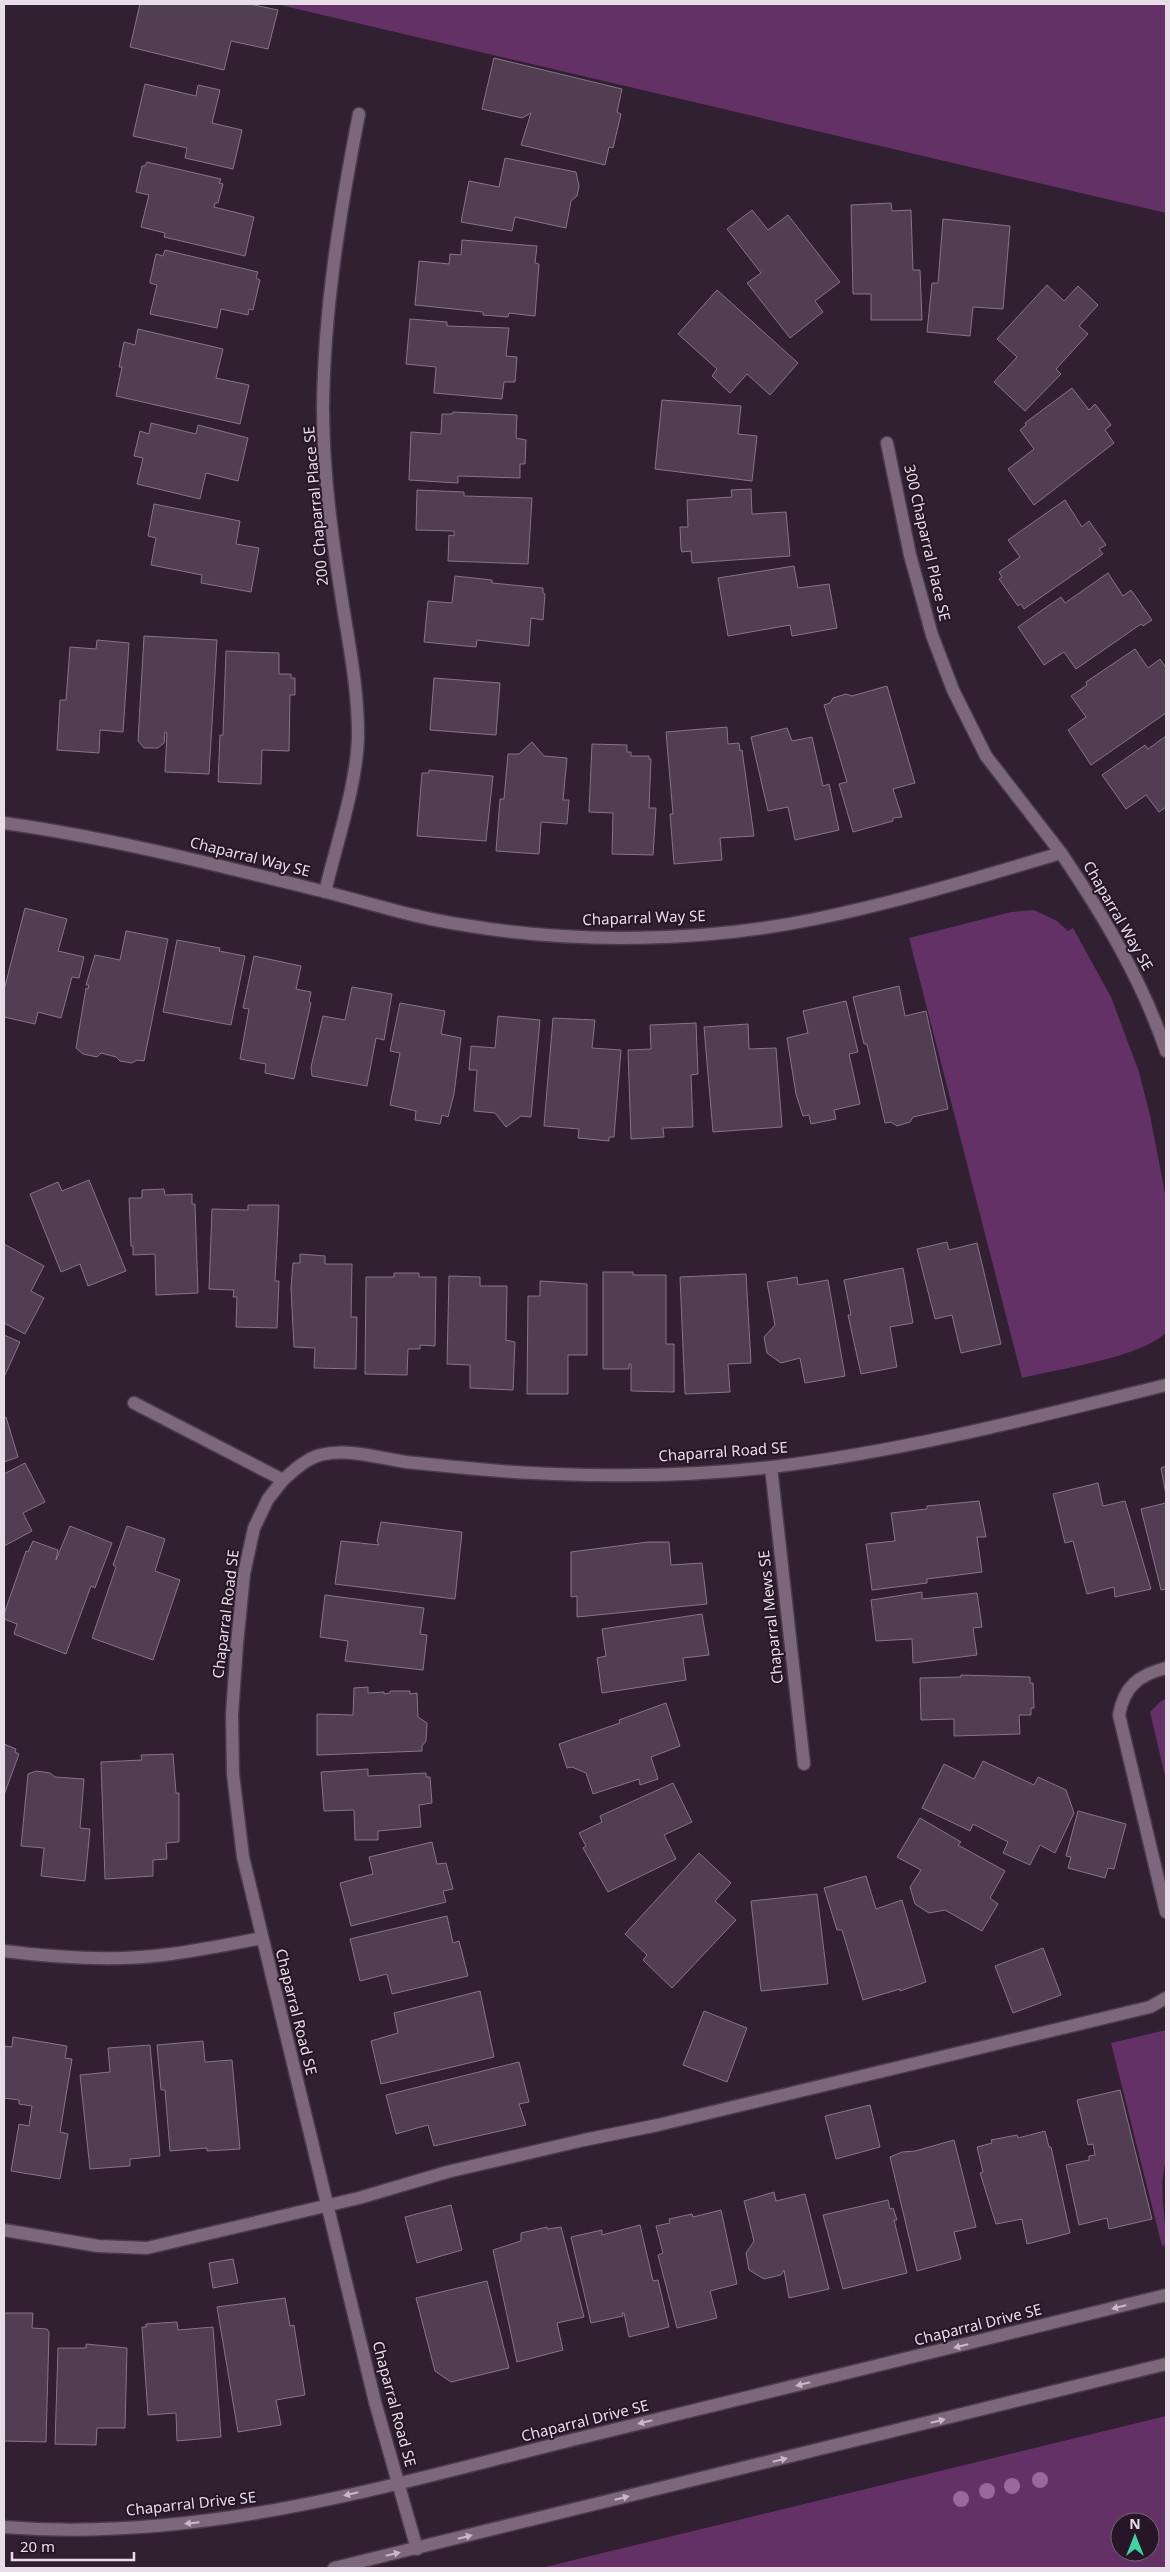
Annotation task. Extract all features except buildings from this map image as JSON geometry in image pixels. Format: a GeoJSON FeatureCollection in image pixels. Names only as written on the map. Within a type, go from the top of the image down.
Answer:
{"type":"FeatureCollection","features":[{"type":"Feature","properties":{"kind":"street","name":"200 Chaparral Place SE"},"geometry":{"type":"LineString","coordinates":[[325,892],[350,789],[358,735],[355,674],[342,600],[329,501],[324,409],[326,333],[346,179],[359,114]]}},
{"type":"Feature","properties":{"kind":"street","name":"300 Chaparral Place SE"},"geometry":{"type":"LineString","coordinates":[[887,443],[910,555],[932,635],[953,690],[986,756],[1061,853]]}},
{"type":"Feature","properties":{"kind":"street","name":"Chaparral Way SE"},"geometry":{"type":"LineString","coordinates":[[4,823],[154,851],[463,925],[522,933],[592,938],[726,932],[813,920],[904,899],[1061,853],[1097,907],[1134,974],[1158,1026],[1166,1052]]}},
{"type":"Feature","properties":{"kind":"street","name":"Chaparral Road SE"},"geometry":{"type":"LineString","coordinates":[[417,2549],[375,2402],[242,1857],[233,1774],[232,1714],[244,1574],[254,1528],[268,1499],[283,1480],[299,1466],[320,1455],[351,1453],[461,1467],[555,1474],[674,1473],[771,1467],[892,1448],[1166,1385]]}},
{"type":"Feature","properties":{"kind":"street"},"geometry":{"type":"LineString","coordinates":[[134,1403],[283,1480]]}},
{"type":"Feature","properties":{"kind":"street","name":"Chaparral Mews SE"},"geometry":{"type":"LineString","coordinates":[[771,1467],[804,1764]]}},
{"type":"Feature","properties":{"kind":"street"},"geometry":{"type":"LineString","coordinates":[[1166,1668],[1133,1683],[1122,1697],[1119,1715],[1166,1912]]}},
{"type":"Feature","properties":{"kind":"street"},"geometry":{"type":"LineString","coordinates":[[4,1951],[48,1956],[102,1958],[170,1954],[262,1938]]}},
{"type":"Feature","properties":{"kind":"street"},"geometry":{"type":"LineString","coordinates":[[4,2230],[98,2246],[147,2248],[328,2206],[456,2170],[658,2125],[1150,2007],[1166,1998]]}},
{"type":"Feature","properties":{"kind":"street","name":"Chaparral Drive SE"},"geometry":{"type":"LineString","coordinates":[[4,2527],[75,2530],[192,2523],[250,2516],[399,2483],[1166,2295]]}},
{"type":"Feature","properties":{"kind":"street"},"geometry":{"type":"LineString","coordinates":[[334,2568],[1166,2364]]}},
{"type":"Feature","properties":{"kind":"shaded area"},"geometry":{"type":"Polygon","coordinates":[[[276,4],[1166,4],[1166,213],[276,4]]]}},
{"type":"Feature","properties":{"kind":"shaded area"},"geometry":{"type":"Polygon","coordinates":[[[1034,910],[1057,921],[1068,931],[1073,928],[1111,997],[1139,1072],[1150,1115],[1166,1199],[1166,1332],[1155,1341],[1120,1355],[1022,1378],[909,938],[1011,912],[1034,910]]]}},
{"type":"Feature","properties":{"kind":"shaded area"},"geometry":{"type":"Polygon","coordinates":[[[1166,1699],[1166,1780],[1150,1712],[1161,1701],[1166,1699]]]}},
{"type":"Feature","properties":{"kind":"shaded area"},"geometry":{"type":"Polygon","coordinates":[[[1166,2030],[1166,2159],[1162,2193],[1166,2245],[1162,2246],[1111,2043],[1166,2030]]]}},
{"type":"Feature","properties":{"kind":"shaded area"},"geometry":{"type":"Polygon","coordinates":[[[1166,2416],[1166,2568],[541,2568],[1166,2416]]]}}]}
